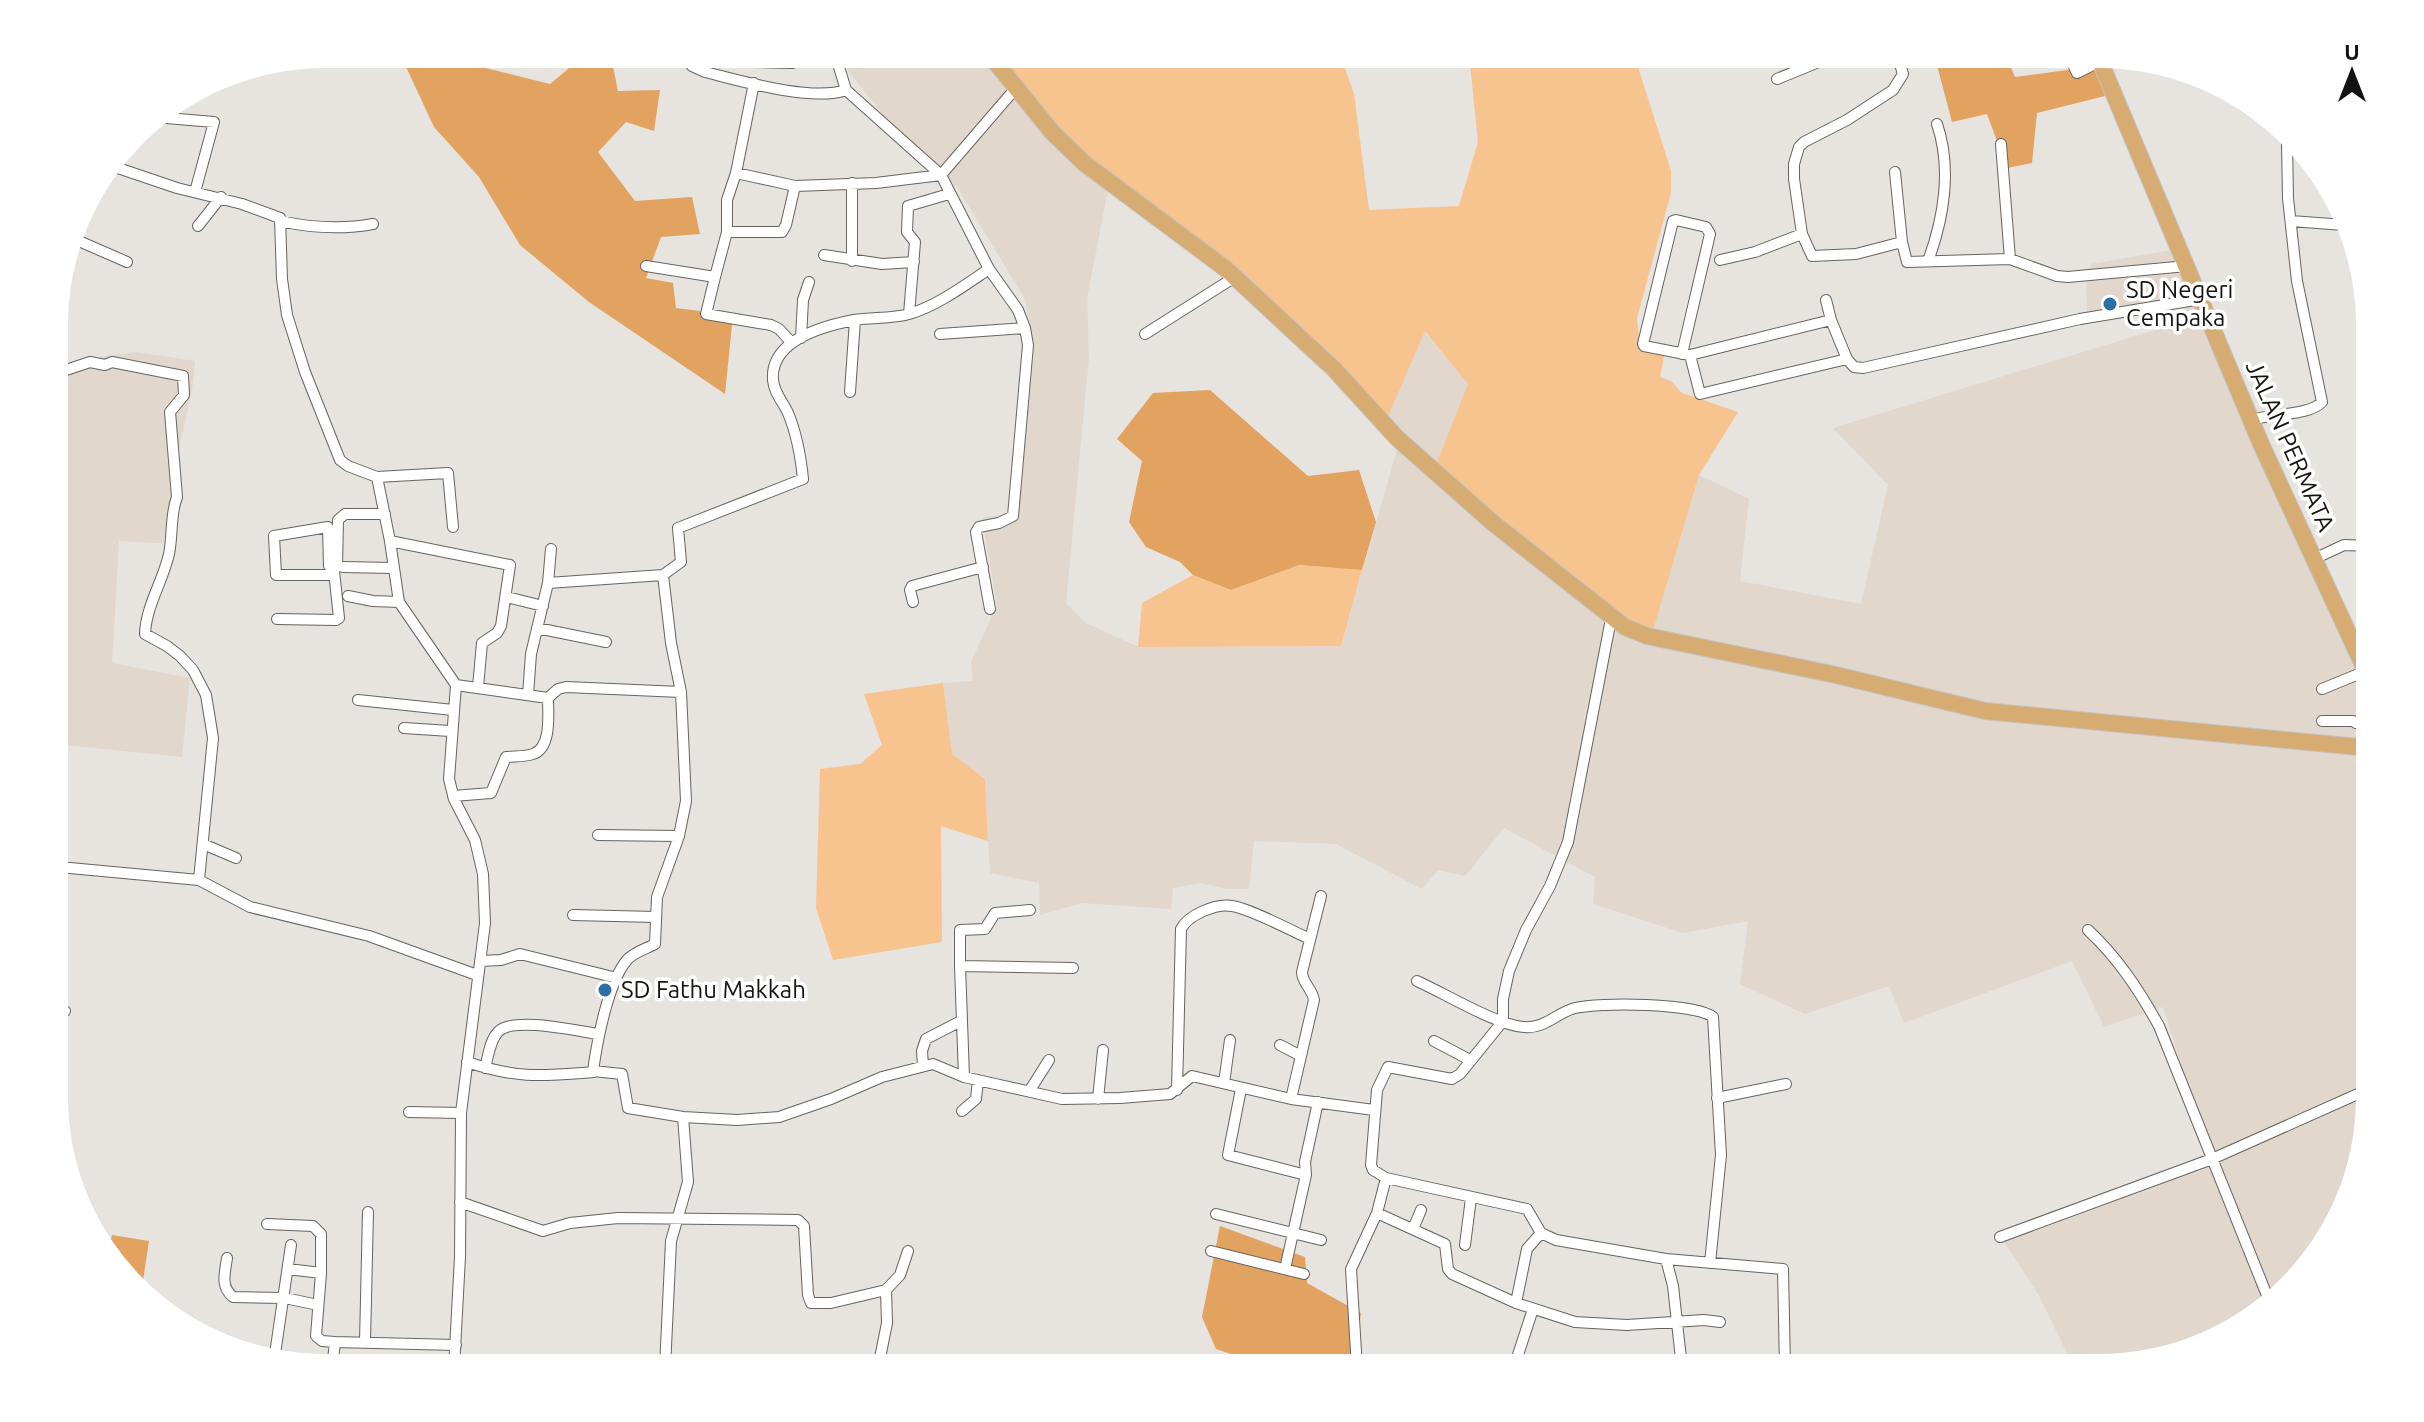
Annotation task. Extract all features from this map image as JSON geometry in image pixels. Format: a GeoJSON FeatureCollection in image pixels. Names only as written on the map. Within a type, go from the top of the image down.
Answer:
{"type":"FeatureCollection","features":[{"type":"Feature","properties":{"kind":"main road"},"geometry":{"type":"LineString","coordinates":[[999,68],[1052,132],[1084,163],[1187,237],[1235,277],[1334,369],[1397,438],[1493,523],[1611,619],[1647,636],[1836,675],[1985,711],[2355,745]]}},
{"type":"Feature","properties":{"kind":"main road","name":"JALAN PERMATA"},"geometry":{"type":"LineString","coordinates":[[2107,68],[2252,420],[2355,646]]}},
{"type":"Feature","properties":{"kind":"street"},"geometry":{"type":"LineString","coordinates":[[695,68],[754,83],[822,94],[846,90]]}},
{"type":"Feature","properties":{"kind":"street"},"geometry":{"type":"LineString","coordinates":[[839,68],[846,90],[941,175],[989,269],[1018,310],[1025,328],[1028,345],[1014,512],[1010,520],[977,529],[990,609]]}},
{"type":"Feature","properties":{"kind":"street"},"geometry":{"type":"LineString","coordinates":[[1777,79],[1804,68]]}},
{"type":"Feature","properties":{"kind":"street"},"geometry":{"type":"LineString","coordinates":[[1901,68],[1903,74],[1893,90],[1847,120],[1804,142],[1799,147],[1794,164],[1802,234],[1812,256],[1856,254],[1902,242]]}},
{"type":"Feature","properties":{"kind":"street"},"geometry":{"type":"LineString","coordinates":[[754,83],[736,173],[727,200],[727,232],[706,314],[771,325],[797,341]]}},
{"type":"Feature","properties":{"kind":"street"},"geometry":{"type":"LineString","coordinates":[[736,173],[795,186],[908,180],[941,175],[1015,89]]}},
{"type":"Feature","properties":{"kind":"street"},"geometry":{"type":"LineString","coordinates":[[173,119],[214,122],[195,192]]}},
{"type":"Feature","properties":{"kind":"street"},"geometry":{"type":"LineString","coordinates":[[1928,261],[1946,182],[1944,150],[1937,124]]}},
{"type":"Feature","properties":{"kind":"street"},"geometry":{"type":"LineString","coordinates":[[2001,144],[2010,259]]}},
{"type":"Feature","properties":{"kind":"street"},"geometry":{"type":"LineString","coordinates":[[2252,420],[2308,410],[2322,402],[2297,281],[2287,151]]}},
{"type":"Feature","properties":{"kind":"street"},"geometry":{"type":"LineString","coordinates":[[122,169],[221,197],[279,218],[280,221],[325,228],[373,224]]}},
{"type":"Feature","properties":{"kind":"street"},"geometry":{"type":"LineString","coordinates":[[1895,172],[1907,262],[2010,259],[2068,277],[2187,266]]}},
{"type":"Feature","properties":{"kind":"street"},"geometry":{"type":"LineString","coordinates":[[852,183],[852,261]]}},
{"type":"Feature","properties":{"kind":"street"},"geometry":{"type":"LineString","coordinates":[[727,232],[782,232],[795,186]]}},
{"type":"Feature","properties":{"kind":"street"},"geometry":{"type":"LineString","coordinates":[[909,314],[914,239],[906,231],[908,206],[949,194]]}},
{"type":"Feature","properties":{"kind":"street"},"geometry":{"type":"LineString","coordinates":[[198,226],[221,197]]}},
{"type":"Feature","properties":{"kind":"street"},"geometry":{"type":"LineString","coordinates":[[1831,320],[1686,355],[1643,344],[1673,221],[1676,220],[1706,227],[1710,234],[1686,355],[1701,394],[1847,359]]}},
{"type":"Feature","properties":{"kind":"street"},"geometry":{"type":"LineString","coordinates":[[280,221],[283,297],[305,372],[340,460],[377,477],[448,473],[453,527]]}},
{"type":"Feature","properties":{"kind":"street"},"geometry":{"type":"LineString","coordinates":[[2291,221],[2335,224]]}},
{"type":"Feature","properties":{"kind":"street"},"geometry":{"type":"LineString","coordinates":[[1720,260],[1755,252],[1802,234]]}},
{"type":"Feature","properties":{"kind":"street"},"geometry":{"type":"LineString","coordinates":[[82,242],[127,262]]}},
{"type":"Feature","properties":{"kind":"street"},"geometry":{"type":"LineString","coordinates":[[824,255],[882,264],[914,262]]}},
{"type":"Feature","properties":{"kind":"street"},"geometry":{"type":"LineString","coordinates":[[646,266],[715,277]]}},
{"type":"Feature","properties":{"kind":"street"},"geometry":{"type":"LineString","coordinates":[[548,583],[663,575],[681,562],[678,528],[803,479],[788,415],[776,393],[772,377],[779,356],[797,341],[827,327],[855,320],[909,314],[953,293],[989,269]]}},
{"type":"Feature","properties":{"kind":"street"},"geometry":{"type":"LineString","coordinates":[[1145,334],[1235,277]]}},
{"type":"Feature","properties":{"kind":"street"},"geometry":{"type":"LineString","coordinates":[[797,341],[809,282]]}},
{"type":"Feature","properties":{"kind":"street"},"geometry":{"type":"LineString","coordinates":[[1826,300],[1847,359],[1854,367],[1863,368],[2080,319],[2201,299]]}},
{"type":"Feature","properties":{"kind":"street"},"geometry":{"type":"LineString","coordinates":[[850,392],[855,320]]}},
{"type":"Feature","properties":{"kind":"street"},"geometry":{"type":"LineString","coordinates":[[940,334],[1025,328]]}},
{"type":"Feature","properties":{"kind":"street"},"geometry":{"type":"LineString","coordinates":[[68,369],[90,362],[105,365],[112,362],[181,374],[185,382],[184,395],[170,412],[177,497],[172,507],[169,555],[156,587],[145,634],[180,656],[193,670],[206,695],[213,738],[199,880]]}},
{"type":"Feature","properties":{"kind":"street"},"geometry":{"type":"LineString","coordinates":[[377,477],[399,602],[456,685],[450,731],[449,779],[453,796],[475,840],[483,874],[485,923],[461,1113],[455,1354]]}},
{"type":"Feature","properties":{"kind":"street"},"geometry":{"type":"LineString","coordinates":[[277,619],[339,618],[337,566],[340,517],[345,514],[385,514]]}},
{"type":"Feature","properties":{"kind":"street"},"geometry":{"type":"LineString","coordinates":[[338,569],[328,575],[276,575],[274,536],[328,527],[329,566],[338,569],[393,568]]}},
{"type":"Feature","properties":{"kind":"street"},"geometry":{"type":"LineString","coordinates":[[390,541],[507,563],[510,569],[501,626],[497,633],[482,643],[478,687]]}},
{"type":"Feature","properties":{"kind":"street"},"geometry":{"type":"LineString","coordinates":[[2314,559],[2344,545],[2355,545]]}},
{"type":"Feature","properties":{"kind":"street"},"geometry":{"type":"LineString","coordinates":[[528,695],[531,654],[548,583],[551,549]]}},
{"type":"Feature","properties":{"kind":"street"},"geometry":{"type":"LineString","coordinates":[[913,602],[912,586],[983,567]]}},
{"type":"Feature","properties":{"kind":"street"},"geometry":{"type":"LineString","coordinates":[[594,1072],[598,1034],[617,978],[630,957],[655,944],[662,881],[679,836],[687,787],[681,692],[671,643],[663,575]]}},
{"type":"Feature","properties":{"kind":"street"},"geometry":{"type":"LineString","coordinates":[[348,596],[399,602]]}},
{"type":"Feature","properties":{"kind":"street"},"geometry":{"type":"LineString","coordinates":[[507,597],[543,606]]}},
{"type":"Feature","properties":{"kind":"street"},"geometry":{"type":"LineString","coordinates":[[1611,619],[1568,842],[1509,971],[1504,988],[1503,1021],[1460,1074],[1452,1079],[1388,1067],[1377,1090],[1371,1165],[1373,1170],[1386,1178],[1527,1209],[1541,1233],[1556,1240],[1666,1259],[1783,1269],[1785,1353]]}},
{"type":"Feature","properties":{"kind":"street"},"geometry":{"type":"LineString","coordinates":[[537,628],[606,642]]}},
{"type":"Feature","properties":{"kind":"street"},"geometry":{"type":"LineString","coordinates":[[2322,689],[2355,678]]}},
{"type":"Feature","properties":{"kind":"street"},"geometry":{"type":"LineString","coordinates":[[456,685],[548,698]]}},
{"type":"Feature","properties":{"kind":"street"},"geometry":{"type":"LineString","coordinates":[[453,796],[491,793],[506,757],[532,754],[539,750],[547,732],[548,698],[558,689],[681,692]]}},
{"type":"Feature","properties":{"kind":"street"},"geometry":{"type":"LineString","coordinates":[[358,700],[453,710]]}},
{"type":"Feature","properties":{"kind":"street"},"geometry":{"type":"LineString","coordinates":[[2322,721],[2355,722]]}},
{"type":"Feature","properties":{"kind":"street"},"geometry":{"type":"LineString","coordinates":[[404,728],[450,731]]}},
{"type":"Feature","properties":{"kind":"street"},"geometry":{"type":"LineString","coordinates":[[598,835],[679,836]]}},
{"type":"Feature","properties":{"kind":"street"},"geometry":{"type":"LineString","coordinates":[[203,844],[236,858]]}},
{"type":"Feature","properties":{"kind":"street"},"geometry":{"type":"LineString","coordinates":[[68,868],[199,880],[250,907],[369,936],[477,975]]}},
{"type":"Feature","properties":{"kind":"street"},"geometry":{"type":"LineString","coordinates":[[1291,1099],[1314,1000],[1302,976],[1321,896]]}},
{"type":"Feature","properties":{"kind":"street"},"geometry":{"type":"LineString","coordinates":[[1177,1090],[1181,929],[1184,923],[1208,910],[1230,905],[1310,939]]}},
{"type":"Feature","properties":{"kind":"street"},"geometry":{"type":"LineString","coordinates":[[964,1077],[960,930],[985,929],[995,913],[1030,910]]}},
{"type":"Feature","properties":{"kind":"street"},"geometry":{"type":"LineString","coordinates":[[573,915],[656,917]]}},
{"type":"Feature","properties":{"kind":"street"},"geometry":{"type":"LineString","coordinates":[[2088,930],[2115,957],[2150,1009],[2172,1054],[2266,1292]]}},
{"type":"Feature","properties":{"kind":"street"},"geometry":{"type":"LineString","coordinates":[[480,961],[501,960],[520,954],[617,978]]}},
{"type":"Feature","properties":{"kind":"street"},"geometry":{"type":"LineString","coordinates":[[960,966],[1073,968]]}},
{"type":"Feature","properties":{"kind":"street"},"geometry":{"type":"LineString","coordinates":[[1417,981],[1516,1026],[1538,1026],[1573,1009],[1603,1006],[1702,1010],[1712,1015],[1715,1022],[1721,1155],[1710,1263]]}},
{"type":"Feature","properties":{"kind":"street"},"geometry":{"type":"LineString","coordinates":[[923,1066],[922,1051],[926,1039],[961,1021]]}},
{"type":"Feature","properties":{"kind":"street"},"geometry":{"type":"LineString","coordinates":[[485,1068],[494,1036],[506,1026],[530,1025],[598,1034]]}},
{"type":"Feature","properties":{"kind":"street"},"geometry":{"type":"LineString","coordinates":[[1224,1083],[1230,1040]]}},
{"type":"Feature","properties":{"kind":"street"},"geometry":{"type":"LineString","coordinates":[[1434,1041],[1470,1060]]}},
{"type":"Feature","properties":{"kind":"street"},"geometry":{"type":"LineString","coordinates":[[1280,1045],[1301,1056]]}},
{"type":"Feature","properties":{"kind":"street"},"geometry":{"type":"LineString","coordinates":[[1098,1099],[1103,1050]]}},
{"type":"Feature","properties":{"kind":"street"},"geometry":{"type":"LineString","coordinates":[[1030,1090],[1049,1060]]}},
{"type":"Feature","properties":{"kind":"street"},"geometry":{"type":"LineString","coordinates":[[467,1062],[528,1077],[594,1072],[622,1074],[626,1107],[629,1109],[683,1117],[737,1120],[779,1117],[882,1077],[939,1065],[964,1077],[1030,1090],[1053,1098],[1162,1095],[1177,1090],[1192,1076],[1291,1099],[1374,1110]]}},
{"type":"Feature","properties":{"kind":"street"},"geometry":{"type":"LineString","coordinates":[[962,1111],[976,1099],[978,1080]]}},
{"type":"Feature","properties":{"kind":"street"},"geometry":{"type":"LineString","coordinates":[[1717,1098],[1786,1084]]}},
{"type":"Feature","properties":{"kind":"street"},"geometry":{"type":"LineString","coordinates":[[1241,1089],[1228,1155],[1306,1175]]}},
{"type":"Feature","properties":{"kind":"street"},"geometry":{"type":"LineString","coordinates":[[2000,1237],[2212,1159],[2355,1095]]}},
{"type":"Feature","properties":{"kind":"street"},"geometry":{"type":"LineString","coordinates":[[1285,1269],[1318,1102]]}},
{"type":"Feature","properties":{"kind":"street"},"geometry":{"type":"LineString","coordinates":[[409,1112],[461,1113]]}},
{"type":"Feature","properties":{"kind":"street"},"geometry":{"type":"LineString","coordinates":[[666,1354],[671,1241],[688,1182],[683,1117]]}},
{"type":"Feature","properties":{"kind":"street"},"geometry":{"type":"LineString","coordinates":[[1356,1353],[1351,1269],[1377,1213],[1386,1178]]}},
{"type":"Feature","properties":{"kind":"street"},"geometry":{"type":"LineString","coordinates":[[1465,1245],[1471,1198]]}},
{"type":"Feature","properties":{"kind":"street"},"geometry":{"type":"LineString","coordinates":[[460,1202],[540,1231],[575,1222],[676,1218],[798,1220],[804,1226],[811,1303],[831,1303],[886,1290],[900,1275],[908,1251]]}},
{"type":"Feature","properties":{"kind":"street"},"geometry":{"type":"LineString","coordinates":[[1413,1229],[1421,1210]]}},
{"type":"Feature","properties":{"kind":"street"},"geometry":{"type":"LineString","coordinates":[[365,1342],[368,1212]]}},
{"type":"Feature","properties":{"kind":"street"},"geometry":{"type":"LineString","coordinates":[[1377,1213],[1445,1244],[1450,1273],[1533,1309],[1575,1322],[1598,1324],[1720,1322]]}},
{"type":"Feature","properties":{"kind":"street"},"geometry":{"type":"LineString","coordinates":[[1216,1214],[1321,1240]]}},
{"type":"Feature","properties":{"kind":"street"},"geometry":{"type":"LineString","coordinates":[[267,1224],[317,1228],[321,1234],[316,1336],[322,1341],[456,1345]]}},
{"type":"Feature","properties":{"kind":"street"},"geometry":{"type":"LineString","coordinates":[[1516,1303],[1527,1249],[1541,1233]]}},
{"type":"Feature","properties":{"kind":"street"},"geometry":{"type":"LineString","coordinates":[[276,1349],[291,1245]]}},
{"type":"Feature","properties":{"kind":"street"},"geometry":{"type":"LineString","coordinates":[[1211,1251],[1304,1274]]}},
{"type":"Feature","properties":{"kind":"street"},"geometry":{"type":"LineString","coordinates":[[227,1258],[224,1283],[226,1291],[233,1297],[285,1298],[318,1305]]}},
{"type":"Feature","properties":{"kind":"street"},"geometry":{"type":"LineString","coordinates":[[1666,1259],[1671,1272],[1681,1353]]}},
{"type":"Feature","properties":{"kind":"street"},"geometry":{"type":"LineString","coordinates":[[288,1269],[321,1273]]}},
{"type":"Feature","properties":{"kind":"street"},"geometry":{"type":"LineString","coordinates":[[881,1354],[887,1323],[886,1290]]}},
{"type":"Feature","properties":{"kind":"street"},"geometry":{"type":"LineString","coordinates":[[1518,1353],[1533,1309]]}},
{"type":"Feature","properties":{"kind":"street"},"geometry":{"type":"LineString","coordinates":[[334,1354],[335,1342]]}},
{"type":"Feature","properties":{"kind":"shaded area"},"geometry":{"type":"Polygon","coordinates":[[[407,68],[485,68],[550,84],[569,68],[613,68],[618,91],[660,90],[654,131],[626,122],[598,152],[635,201],[692,197],[700,234],[661,237],[646,278],[673,283],[676,308],[733,315],[725,394],[589,302],[520,245],[479,177],[434,127],[407,68]]]}},
{"type":"Feature","properties":{"kind":"shaded area"},"geometry":{"type":"Polygon","coordinates":[[[1000,68],[1109,185],[1087,298],[1089,357],[1066,603],[1086,623],[1138,647],[1341,646],[1398,446],[1386,421],[1424,331],[1469,384],[1649,643],[1699,475],[1749,499],[1740,581],[1861,604],[1888,485],[1833,428],[2188,320],[2184,299],[2087,315],[2086,276],[2091,264],[2179,249],[2355,649],[2354,1130],[2336,1195],[2313,1240],[2292,1266],[2242,1311],[2181,1340],[2149,1349],[2116,1353],[2067,1353],[2038,1294],[2002,1239],[2209,1152],[2163,1007],[2104,1027],[2072,961],[1904,1023],[1889,986],[1805,1014],[1740,984],[1748,921],[1683,933],[1593,904],[1595,877],[1504,828],[1465,876],[1438,870],[1422,889],[1336,844],[1254,841],[1249,889],[1227,889],[1201,883],[1173,888],[1171,909],[1082,903],[1040,915],[1039,883],[990,873],[985,779],[952,755],[943,683],[973,681],[971,662],[997,605],[982,518],[1017,512],[1032,337],[1025,299],[959,190],[893,128],[847,69],[1000,68]]]}},
{"type":"Feature","properties":{"kind":"shaded area"},"geometry":{"type":"Polygon","coordinates":[[[1000,68],[1345,68],[1354,94],[1369,210],[1459,206],[1478,142],[1470,68],[1638,68],[1671,171],[1671,193],[1637,318],[1640,344],[1665,351],[1660,377],[1671,381],[1682,393],[1738,412],[1699,475],[1649,644],[1432,475],[1468,384],[1425,331],[1386,421],[1195,241],[1109,185],[1000,68]]]}},
{"type":"Feature","properties":{"kind":"shaded area"},"geometry":{"type":"Polygon","coordinates":[[[1938,68],[2011,68],[2015,77],[2098,68],[2109,95],[2037,113],[2032,163],[2007,168],[1987,114],[1952,122],[1938,68]]]}},
{"type":"Feature","properties":{"kind":"shaded area"},"geometry":{"type":"Polygon","coordinates":[[[136,352],[195,361],[192,390],[172,482],[175,544],[119,541],[112,663],[190,678],[182,757],[68,745],[68,369],[104,356],[136,352]]]}},
{"type":"Feature","properties":{"kind":"shaded area"},"geometry":{"type":"Polygon","coordinates":[[[1210,390],[1308,476],[1359,470],[1376,522],[1362,570],[1299,565],[1231,590],[1193,575],[1180,562],[1146,547],[1129,522],[1142,461],[1117,439],[1153,393],[1210,390]]]}},
{"type":"Feature","properties":{"kind":"shaded area"},"geometry":{"type":"Polygon","coordinates":[[[1299,565],[1362,570],[1341,646],[1138,647],[1142,603],[1193,575],[1231,590],[1299,565]]]}},
{"type":"Feature","properties":{"kind":"shaded area"},"geometry":{"type":"Polygon","coordinates":[[[943,683],[952,754],[985,779],[988,841],[941,826],[942,942],[833,960],[816,908],[820,769],[860,764],[882,745],[864,694],[943,683]]]}},
{"type":"Feature","properties":{"kind":"shaded area"},"geometry":{"type":"Polygon","coordinates":[[[1220,1226],[1305,1257],[1307,1283],[1361,1313],[1356,1353],[1229,1353],[1216,1349],[1202,1317],[1220,1226]]]}},
{"type":"Feature","properties":{"kind":"shaded area"},"geometry":{"type":"Polygon","coordinates":[[[112,1235],[149,1241],[143,1279],[132,1266],[111,1240],[112,1235]]]}},
{"type":"Feature","properties":{"kind":"place","name":"SD Negeri Cempaka"},"geometry":{"type":"Point","coordinates":[2110,304]}},
{"type":"Feature","properties":{"kind":"place","name":"SD Fathu Makkah"},"geometry":{"type":"Point","coordinates":[605,990]}}]}
